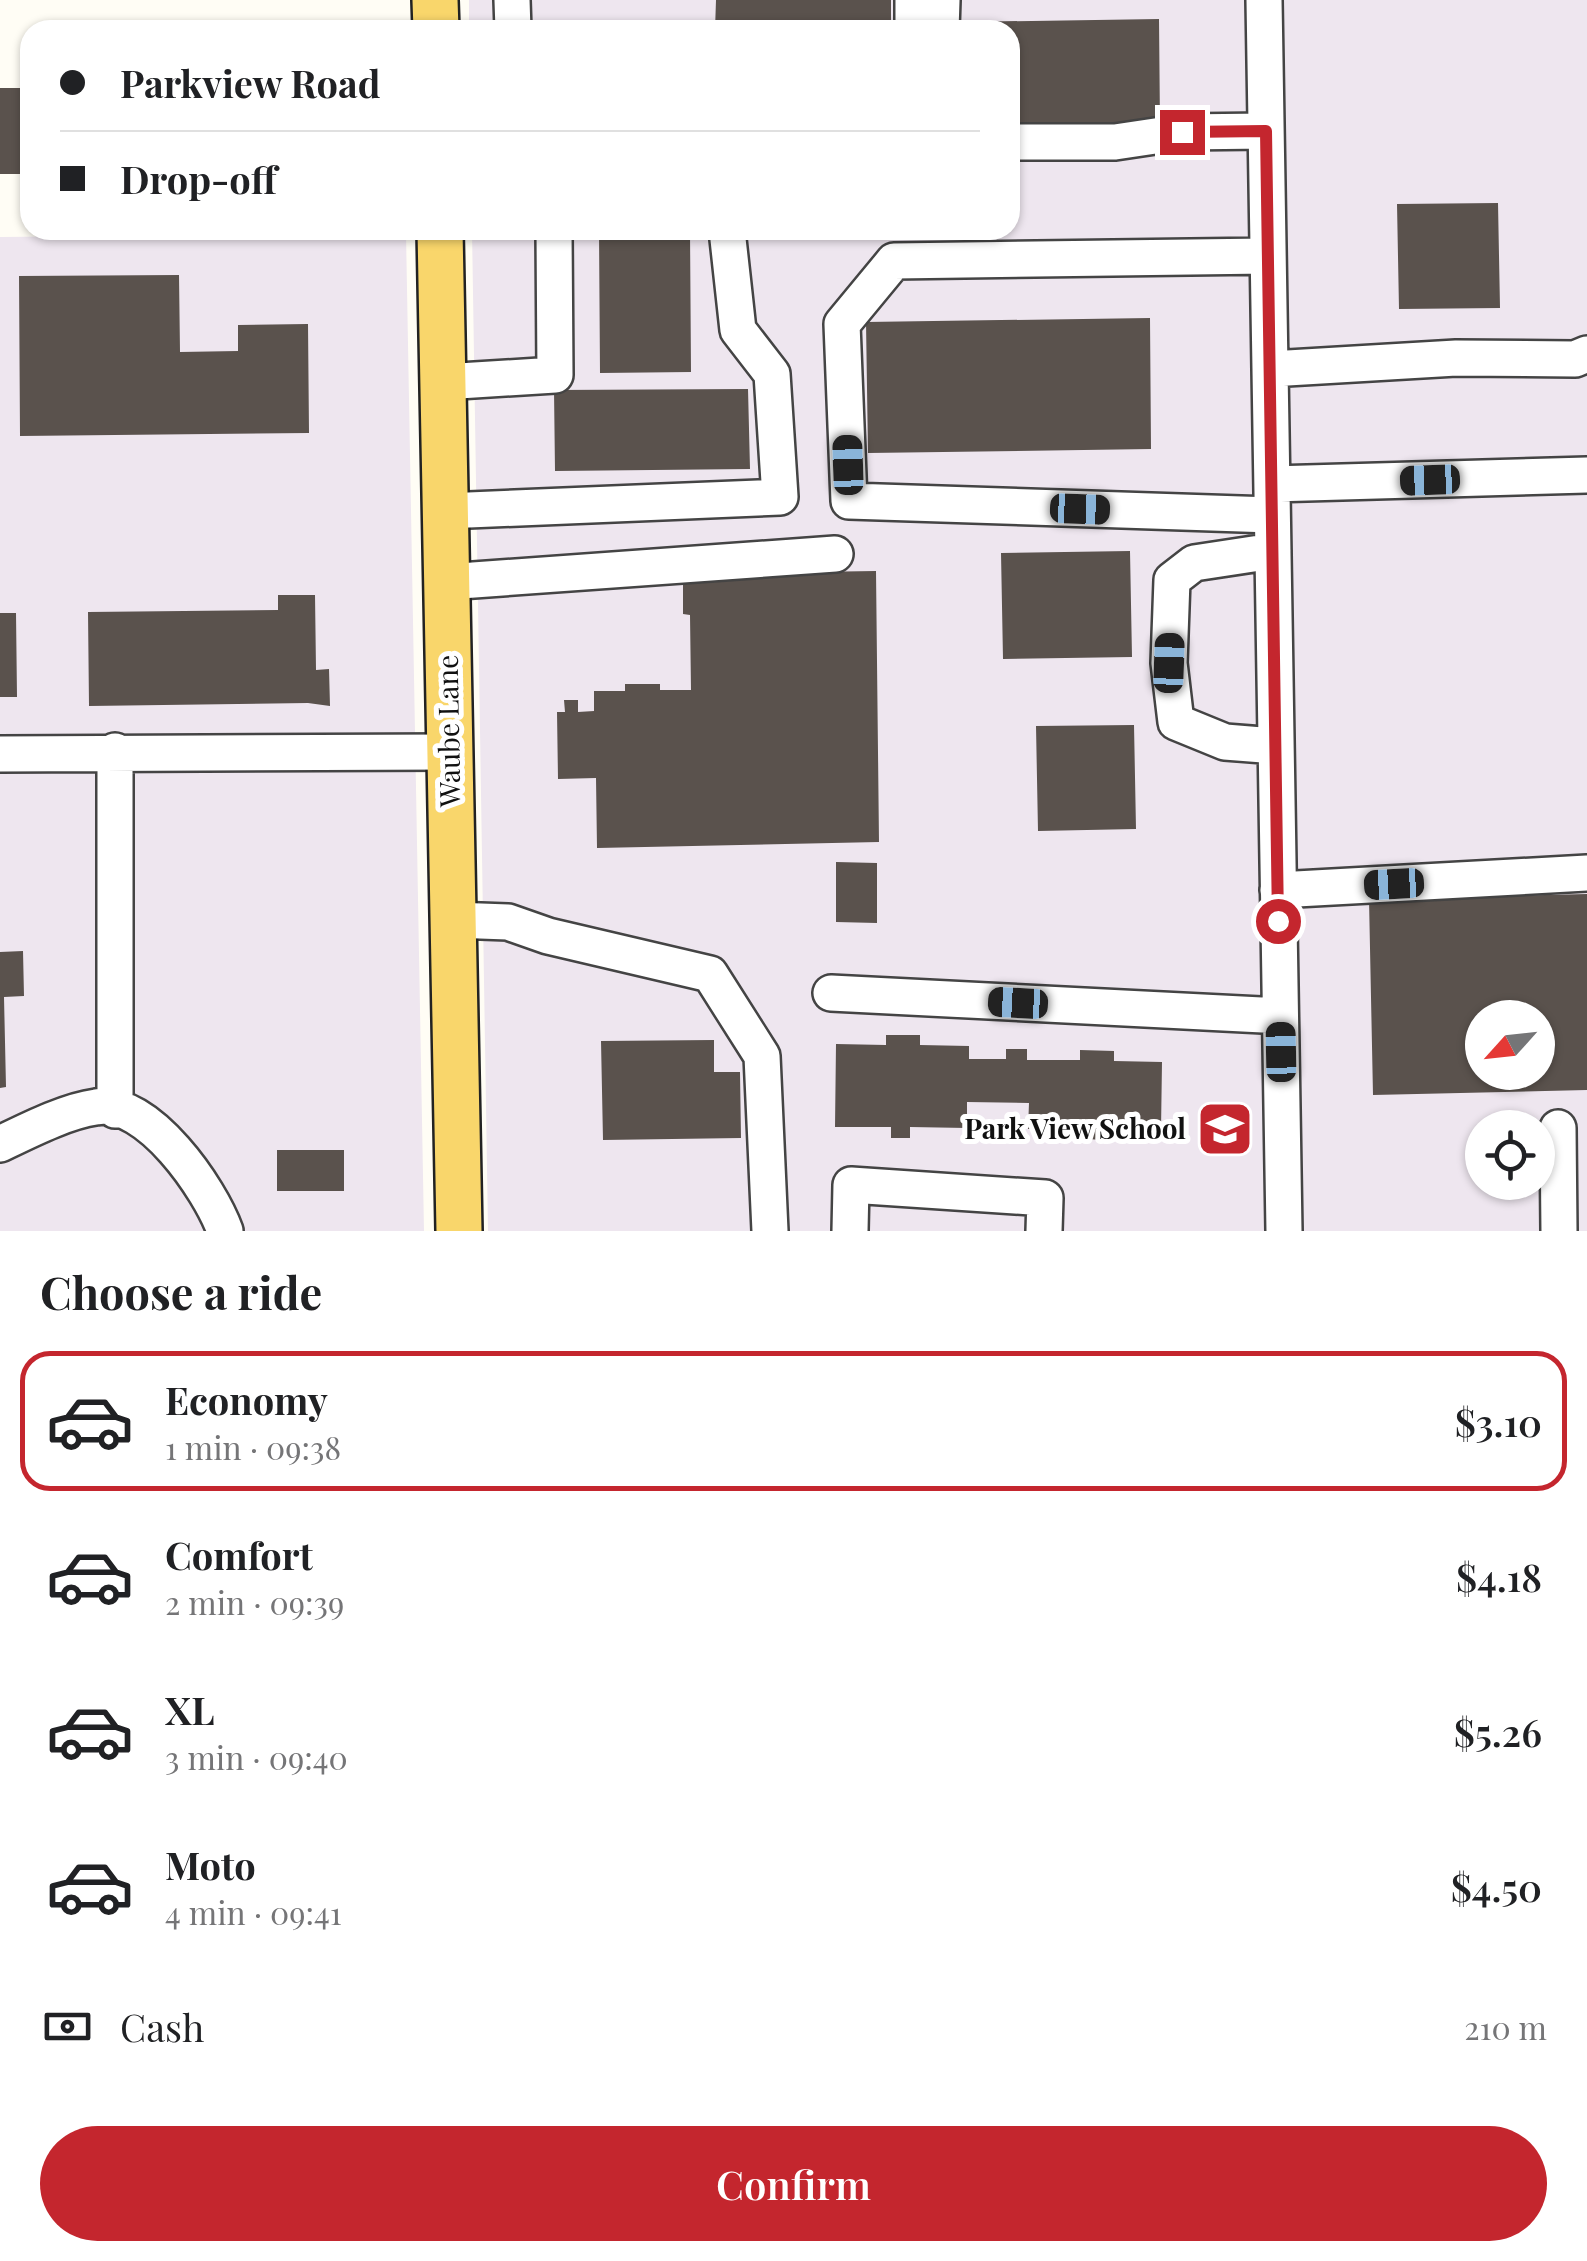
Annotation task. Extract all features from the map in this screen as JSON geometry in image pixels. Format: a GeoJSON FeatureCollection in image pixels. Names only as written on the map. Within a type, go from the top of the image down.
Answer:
{"type":"FeatureCollection","features":[{"type":"Feature","properties":{"kind":"main road","name":"Waube Lane"},"geometry":{"type":"LineString","coordinates":[[440,240],[459,1231]]}},
{"type":"Feature","properties":{"kind":"street"},"geometry":{"type":"LineString","coordinates":[[1264,0],[1284,1231]]}},
{"type":"Feature","properties":{"kind":"street"},"geometry":{"type":"LineString","coordinates":[[1020,142],[1115,142],[1182,132],[1266,131]]}},
{"type":"Feature","properties":{"kind":"street"},"geometry":{"type":"LineString","coordinates":[[442,382],[555,375],[554,240]]}},
{"type":"Feature","properties":{"kind":"street"},"geometry":{"type":"LineString","coordinates":[[445,511],[780,496],[772,374],[738,330],[729,240]]}},
{"type":"Feature","properties":{"kind":"street"},"geometry":{"type":"LineString","coordinates":[[1268,256],[894,260],[842,324],[849,501],[1272,500],[1587,475]]}},
{"type":"Feature","properties":{"kind":"street"},"geometry":{"type":"LineString","coordinates":[[1270,369],[1456,358],[1575,359],[1587,354]]}},
{"type":"Feature","properties":{"kind":"street"},"geometry":{"type":"LineString","coordinates":[[1273,551],[1194,563],[1172,580],[1169,663],[1176,722],[1225,742],[1276,746]]}},
{"type":"Feature","properties":{"kind":"street"},"geometry":{"type":"LineString","coordinates":[[446,582],[835,554]]}},
{"type":"Feature","properties":{"kind":"street"},"geometry":{"type":"LineString","coordinates":[[115,751],[115,1110]]}},
{"type":"Feature","properties":{"kind":"street"},"geometry":{"type":"LineString","coordinates":[[0,754],[450,752]]}},
{"type":"Feature","properties":{"kind":"street"},"geometry":{"type":"LineString","coordinates":[[1278,890],[1587,874]]}},
{"type":"Feature","properties":{"kind":"street"},"geometry":{"type":"LineString","coordinates":[[453,920],[508,922],[548,936],[710,974],[762,1056],[770,1231]]}},
{"type":"Feature","properties":{"kind":"street"},"geometry":{"type":"LineString","coordinates":[[830,993],[1280,1016]]}},
{"type":"Feature","properties":{"kind":"street"},"geometry":{"type":"LineString","coordinates":[[0,1144],[98,1106],[139,1118],[180,1155],[225,1231]]}},
{"type":"Feature","properties":{"kind":"street"},"geometry":{"type":"LineString","coordinates":[[1558,1128],[1558,1231]]}},
{"type":"Feature","properties":{"kind":"street"},"geometry":{"type":"LineString","coordinates":[[850,1231],[851,1185],[1045,1198],[1044,1231]]}},
{"type":"Feature","properties":{"kind":"shaded area"},"geometry":{"type":"Polygon","coordinates":[[[469,0],[1587,0],[1587,1231],[488,1231],[472,240],[1020,240],[1020,20],[469,20],[469,0]]]}},
{"type":"Feature","properties":{"kind":"shaded area"},"geometry":{"type":"Polygon","coordinates":[[[0,237],[406,240],[424,1231],[0,1231],[0,237]]]}},
{"type":"Feature","properties":{"kind":"building"},"geometry":{"type":"Polygon","coordinates":[[[716,0],[891,0],[891,20],[715,20],[716,0]]]}},
{"type":"Feature","properties":{"kind":"building"},"geometry":{"type":"Polygon","coordinates":[[[1159,19],[1160,126],[1020,128],[1020,21],[1159,19]]]}},
{"type":"Feature","properties":{"kind":"building"},"geometry":{"type":"Polygon","coordinates":[[[0,88],[20,88],[20,174],[0,174],[0,88]]]}},
{"type":"Feature","properties":{"kind":"building"},"geometry":{"type":"Polygon","coordinates":[[[1498,203],[1500,308],[1399,309],[1397,204],[1498,203]]]}},
{"type":"Feature","properties":{"kind":"building"},"geometry":{"type":"Polygon","coordinates":[[[599,240],[690,240],[691,372],[600,373],[599,240]]]}},
{"type":"Feature","properties":{"kind":"building"},"geometry":{"type":"Polygon","coordinates":[[[179,275],[180,352],[238,351],[238,325],[308,324],[309,433],[20,436],[19,276],[179,275]]]}},
{"type":"Feature","properties":{"kind":"building"},"geometry":{"type":"Polygon","coordinates":[[[1150,318],[1151,449],[868,453],[866,322],[1150,318]]]}},
{"type":"Feature","properties":{"kind":"building"},"geometry":{"type":"Polygon","coordinates":[[[748,389],[750,469],[555,471],[554,390],[748,389]]]}},
{"type":"Feature","properties":{"kind":"building"},"geometry":{"type":"Polygon","coordinates":[[[1130,551],[1132,657],[1003,659],[1001,553],[1130,551]]]}},
{"type":"Feature","properties":{"kind":"building"},"geometry":{"type":"Polygon","coordinates":[[[876,571],[879,842],[597,848],[596,778],[558,779],[557,712],[565,712],[564,700],[578,700],[578,712],[594,711],[594,691],[625,691],[625,684],[660,684],[660,690],[691,690],[690,615],[683,614],[683,574],[876,571]]]}},
{"type":"Feature","properties":{"kind":"building"},"geometry":{"type":"Polygon","coordinates":[[[278,595],[315,595],[316,670],[329,669],[330,706],[89,706],[88,612],[278,610],[278,595]]]}},
{"type":"Feature","properties":{"kind":"building"},"geometry":{"type":"Polygon","coordinates":[[[0,613],[16,613],[17,697],[0,697],[0,613]]]}},
{"type":"Feature","properties":{"kind":"building"},"geometry":{"type":"Polygon","coordinates":[[[1134,725],[1136,829],[1038,831],[1036,726],[1134,725]]]}},
{"type":"Feature","properties":{"kind":"building"},"geometry":{"type":"Polygon","coordinates":[[[836,862],[877,863],[877,923],[836,922],[836,862]]]}},
{"type":"Feature","properties":{"kind":"building"},"geometry":{"type":"Polygon","coordinates":[[[1587,894],[1587,1090],[1373,1095],[1369,899],[1587,894]]]}},
{"type":"Feature","properties":{"kind":"building"},"geometry":{"type":"Polygon","coordinates":[[[23,951],[24,996],[4,997],[6,1087],[0,1088],[0,952],[23,951]]]}},
{"type":"Feature","properties":{"kind":"building"},"geometry":{"type":"Polygon","coordinates":[[[886,1035],[920,1035],[920,1045],[969,1046],[969,1059],[1006,1059],[1006,1049],[1027,1049],[1027,1060],[1080,1060],[1080,1050],[1114,1051],[1114,1061],[1162,1062],[1161,1130],[1104,1129],[1105,1140],[1085,1139],[1085,1130],[1028,1129],[1029,1103],[967,1102],[967,1128],[910,1127],[910,1138],[891,1138],[891,1127],[835,1127],[836,1044],[886,1045],[886,1035]]]}},
{"type":"Feature","properties":{"kind":"building"},"geometry":{"type":"Polygon","coordinates":[[[714,1040],[714,1072],[740,1072],[741,1138],[603,1140],[601,1041],[714,1040]]]}},
{"type":"Feature","properties":{"kind":"building"},"geometry":{"type":"Polygon","coordinates":[[[277,1150],[344,1150],[344,1191],[277,1191],[277,1150]]]}},
{"type":"Feature","properties":{"kind":"place","name":"Park View School"},"geometry":{"type":"Point","coordinates":[1225,1129]}},
{"type":"Feature","properties":{"kind":"route"},"geometry":{"type":"LineString","coordinates":[[1182,132],[1266,131],[1278,921]]}}]}
